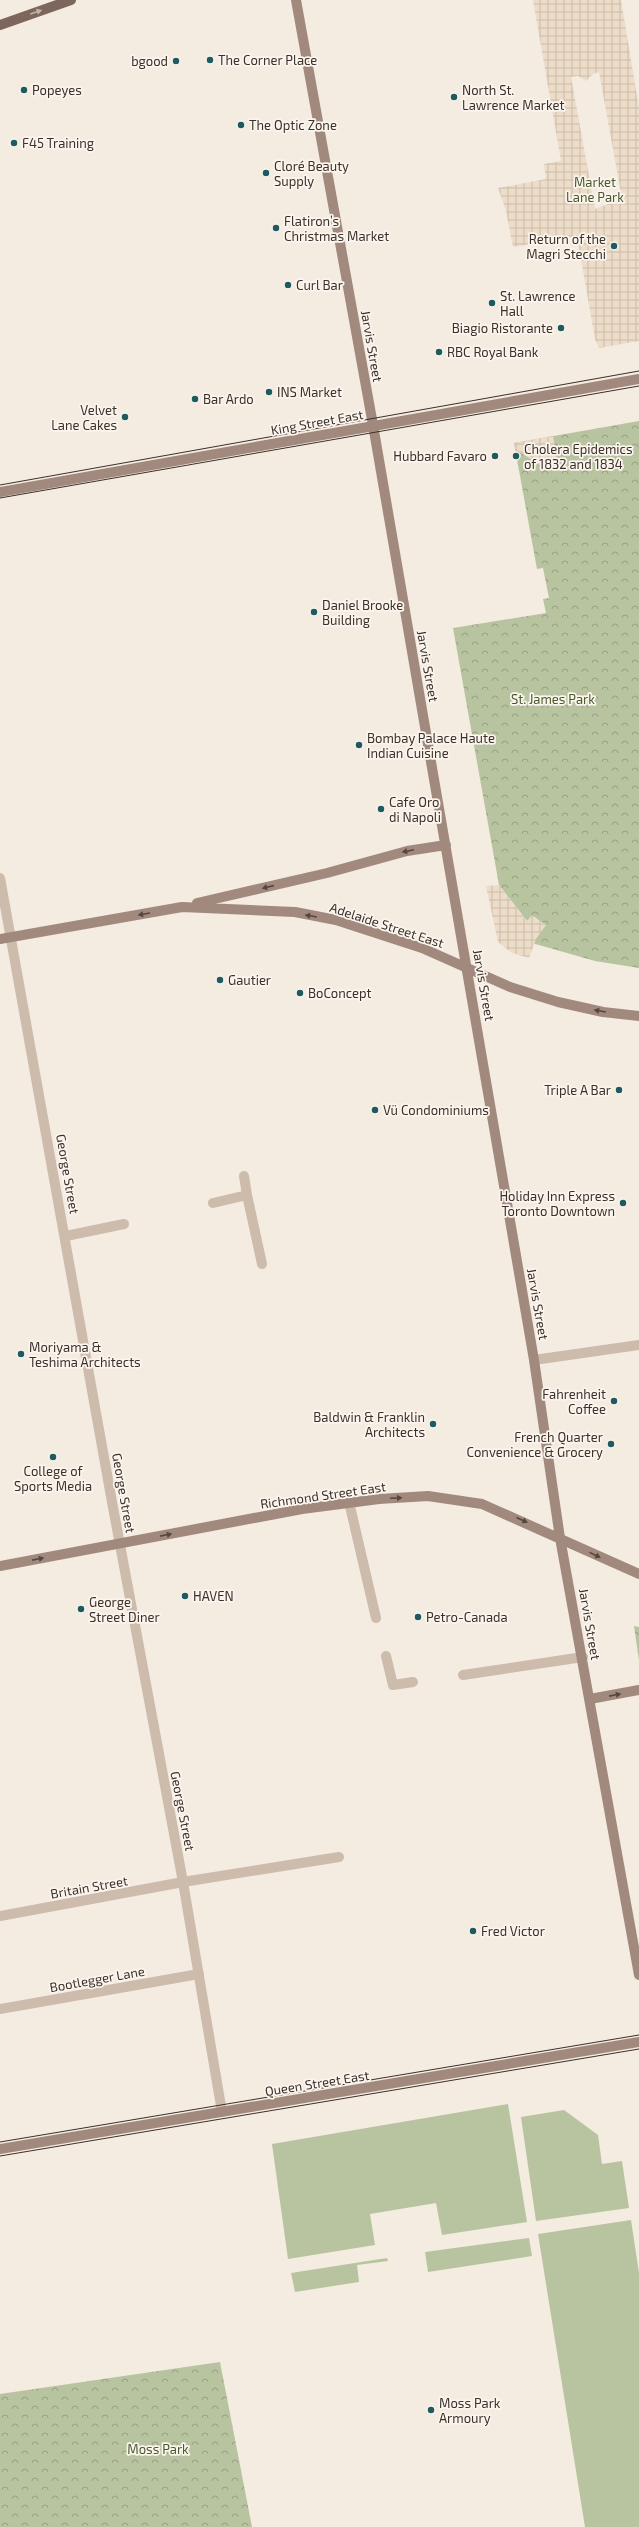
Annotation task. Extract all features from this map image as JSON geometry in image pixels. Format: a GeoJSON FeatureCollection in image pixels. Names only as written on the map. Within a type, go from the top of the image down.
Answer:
{"type":"FeatureCollection","features":[{"type":"Feature","properties":{"kind":"main road"},"geometry":{"type":"LineString","coordinates":[[0,25],[71,0]]}},
{"type":"Feature","properties":{"kind":"main road","name":"Jarvis Street"},"geometry":{"type":"LineString","coordinates":[[296,0],[374,425],[534,1360],[560,1538],[583,1657],[639,1975]]}},
{"type":"Feature","properties":{"kind":"main road","name":"King Street East"},"geometry":{"type":"LineString","coordinates":[[0,492],[639,379]]}},
{"type":"Feature","properties":{"kind":"main road"},"geometry":{"type":"LineString","coordinates":[[182,907],[327,873],[407,851],[446,844]]}},
{"type":"Feature","properties":{"kind":"main road","name":"Adelaide Street East"},"geometry":{"type":"LineString","coordinates":[[0,939],[182,907],[295,912],[336,920],[422,948],[510,987],[558,1002],[603,1012],[639,1016]]}},
{"type":"Feature","properties":{"kind":"main road","name":"Richmond Street East"},"geometry":{"type":"LineString","coordinates":[[0,1566],[349,1502],[428,1496],[482,1504],[639,1574]]}},
{"type":"Feature","properties":{"kind":"main road"},"geometry":{"type":"LineString","coordinates":[[590,1699],[639,1690]]}},
{"type":"Feature","properties":{"kind":"main road","name":"Queen Street East"},"geometry":{"type":"LineString","coordinates":[[0,2149],[639,2042]]}},
{"type":"Feature","properties":{"kind":"street","name":"George Street"},"geometry":{"type":"LineString","coordinates":[[0,878],[66,1236],[120,1544],[183,1882],[222,2112]]}},
{"type":"Feature","properties":{"kind":"street"},"geometry":{"type":"LineString","coordinates":[[244,1176],[262,1264]]}},
{"type":"Feature","properties":{"kind":"street"},"geometry":{"type":"LineString","coordinates":[[213,1203],[247,1195]]}},
{"type":"Feature","properties":{"kind":"street"},"geometry":{"type":"LineString","coordinates":[[66,1236],[124,1224]]}},
{"type":"Feature","properties":{"kind":"street"},"geometry":{"type":"LineString","coordinates":[[534,1360],[639,1345]]}},
{"type":"Feature","properties":{"kind":"street"},"geometry":{"type":"LineString","coordinates":[[349,1502],[376,1618]]}},
{"type":"Feature","properties":{"kind":"street"},"geometry":{"type":"LineString","coordinates":[[386,1656],[393,1685],[413,1682]]}},
{"type":"Feature","properties":{"kind":"street"},"geometry":{"type":"LineString","coordinates":[[463,1675],[583,1657]]}},
{"type":"Feature","properties":{"kind":"street","name":"Britain Street"},"geometry":{"type":"LineString","coordinates":[[0,1916],[183,1882],[339,1857]]}},
{"type":"Feature","properties":{"kind":"street","name":"Bootlegger Lane"},"geometry":{"type":"LineString","coordinates":[[0,2009],[199,1974]]}},
{"type":"Feature","properties":{"kind":"green space","name":"St. James Park"},"geometry":{"type":"Polygon","coordinates":[[[639,421],[639,968],[595,961],[532,943],[527,921],[499,885],[453,628],[546,613],[543,599],[549,598],[543,568],[537,569],[514,443],[639,421]]]}},
{"type":"Feature","properties":{"kind":"green space"},"geometry":{"type":"Polygon","coordinates":[[[634,1626],[639,1627],[639,1660],[634,1626]]]}},
{"type":"Feature","properties":{"kind":"green space"},"geometry":{"type":"Polygon","coordinates":[[[508,2104],[527,2222],[442,2235],[436,2203],[370,2214],[375,2245],[288,2259],[272,2144],[508,2104]]]}},
{"type":"Feature","properties":{"kind":"green space"},"geometry":{"type":"Polygon","coordinates":[[[564,2110],[598,2135],[602,2164],[622,2161],[629,2208],[536,2221],[521,2117],[564,2110]]]}},
{"type":"Feature","properties":{"kind":"green space"},"geometry":{"type":"Polygon","coordinates":[[[631,2220],[639,2273],[639,2527],[585,2527],[538,2234],[631,2220]]]}},
{"type":"Feature","properties":{"kind":"green space"},"geometry":{"type":"Polygon","coordinates":[[[529,2238],[532,2256],[428,2272],[425,2252],[529,2238]]]}},
{"type":"Feature","properties":{"kind":"green space"},"geometry":{"type":"Polygon","coordinates":[[[387,2258],[388,2261],[357,2265],[359,2282],[295,2292],[291,2273],[387,2258]]]}},
{"type":"Feature","properties":{"kind":"green space","name":"Moss Park"},"geometry":{"type":"Polygon","coordinates":[[[220,2362],[252,2527],[0,2527],[0,2394],[220,2362]]]}},
{"type":"Feature","properties":{"kind":"shaded area","name":"Market Lane Park"},"geometry":{"type":"Polygon","coordinates":[[[533,0],[621,0],[639,108],[639,341],[599,348],[595,339],[577,236],[513,247],[506,211],[498,188],[546,179],[544,164],[561,161],[533,0]],[[599,72],[593,74],[586,81],[578,76],[571,77],[595,209],[608,204],[623,204],[599,72]]]}},
{"type":"Feature","properties":{"kind":"shaded area"},"geometry":{"type":"Polygon","coordinates":[[[553,436],[557,456],[548,470],[515,449],[514,443],[553,436]]]}},
{"type":"Feature","properties":{"kind":"shaded area"},"geometry":{"type":"Polygon","coordinates":[[[499,885],[527,921],[532,915],[546,925],[536,939],[529,958],[512,953],[498,942],[486,886],[499,885]]]}},
{"type":"Feature","properties":{"kind":"tram line"},"geometry":{"type":"LineString","coordinates":[[0,485],[639,371]]}},
{"type":"Feature","properties":{"kind":"tram line"},"geometry":{"type":"LineString","coordinates":[[0,498],[639,386]]}},
{"type":"Feature","properties":{"kind":"tram line"},"geometry":{"type":"LineString","coordinates":[[0,2142],[639,2035]]}},
{"type":"Feature","properties":{"kind":"tram line"},"geometry":{"type":"LineString","coordinates":[[0,2156],[639,2049]]}},
{"type":"Feature","properties":{"kind":"place","name":"The Corner Place"},"geometry":{"type":"Point","coordinates":[210,60]}},
{"type":"Feature","properties":{"kind":"place","name":"bgood"},"geometry":{"type":"Point","coordinates":[176,61]}},
{"type":"Feature","properties":{"kind":"place","name":"Popeyes"},"geometry":{"type":"Point","coordinates":[24,90]}},
{"type":"Feature","properties":{"kind":"place","name":"North St. Lawrence Market"},"geometry":{"type":"Point","coordinates":[454,97]}},
{"type":"Feature","properties":{"kind":"place","name":"The Optic Zone"},"geometry":{"type":"Point","coordinates":[241,125]}},
{"type":"Feature","properties":{"kind":"place","name":"F45 Training"},"geometry":{"type":"Point","coordinates":[14,143]}},
{"type":"Feature","properties":{"kind":"place","name":"Cloré Beauty Supply"},"geometry":{"type":"Point","coordinates":[266,173]}},
{"type":"Feature","properties":{"kind":"place","name":"Flatiron’s Christmas Market"},"geometry":{"type":"Point","coordinates":[276,228]}},
{"type":"Feature","properties":{"kind":"place","name":"Return of the Magri Stecchi"},"geometry":{"type":"Point","coordinates":[614,246]}},
{"type":"Feature","properties":{"kind":"place","name":"Curl Bar"},"geometry":{"type":"Point","coordinates":[288,285]}},
{"type":"Feature","properties":{"kind":"place","name":"St. Lawrence Hall"},"geometry":{"type":"Point","coordinates":[492,303]}},
{"type":"Feature","properties":{"kind":"place","name":"Biagio Ristorante"},"geometry":{"type":"Point","coordinates":[561,328]}},
{"type":"Feature","properties":{"kind":"place","name":"RBC Royal Bank"},"geometry":{"type":"Point","coordinates":[439,352]}},
{"type":"Feature","properties":{"kind":"place","name":"INS Market"},"geometry":{"type":"Point","coordinates":[269,392]}},
{"type":"Feature","properties":{"kind":"place","name":"Bar Ardo"},"geometry":{"type":"Point","coordinates":[195,399]}},
{"type":"Feature","properties":{"kind":"place","name":"Velvet Lane Cakes"},"geometry":{"type":"Point","coordinates":[125,417]}},
{"type":"Feature","properties":{"kind":"place","name":"Hubbard Favaro"},"geometry":{"type":"Point","coordinates":[495,456]}},
{"type":"Feature","properties":{"kind":"place","name":"Cholera Epidemics of 1832 and 1834"},"geometry":{"type":"Point","coordinates":[516,456]}},
{"type":"Feature","properties":{"kind":"place","name":"Daniel Brooke Building"},"geometry":{"type":"Point","coordinates":[314,612]}},
{"type":"Feature","properties":{"kind":"place","name":"Bombay Palace Haute Indian Cuisine"},"geometry":{"type":"Point","coordinates":[359,745]}},
{"type":"Feature","properties":{"kind":"place","name":"Cafe Oro di Napoli"},"geometry":{"type":"Point","coordinates":[381,809]}},
{"type":"Feature","properties":{"kind":"place","name":"Gautier"},"geometry":{"type":"Point","coordinates":[220,980]}},
{"type":"Feature","properties":{"kind":"place","name":"BoConcept"},"geometry":{"type":"Point","coordinates":[300,993]}},
{"type":"Feature","properties":{"kind":"place","name":"Triple A Bar"},"geometry":{"type":"Point","coordinates":[619,1090]}},
{"type":"Feature","properties":{"kind":"place","name":"Vü Condominiums"},"geometry":{"type":"Point","coordinates":[375,1110]}},
{"type":"Feature","properties":{"kind":"place","name":"Holiday Inn Express Toronto Downtown"},"geometry":{"type":"Point","coordinates":[623,1203]}},
{"type":"Feature","properties":{"kind":"place","name":"Moriyama & Teshima Architects"},"geometry":{"type":"Point","coordinates":[21,1354]}},
{"type":"Feature","properties":{"kind":"place","name":"Fahrenheit Coffee"},"geometry":{"type":"Point","coordinates":[614,1401]}},
{"type":"Feature","properties":{"kind":"place","name":"Baldwin & Franklin Architects"},"geometry":{"type":"Point","coordinates":[433,1424]}},
{"type":"Feature","properties":{"kind":"place","name":"French Quarter Convenience & Grocery"},"geometry":{"type":"Point","coordinates":[611,1444]}},
{"type":"Feature","properties":{"kind":"place","name":"College of Sports Media"},"geometry":{"type":"Point","coordinates":[53,1457]}},
{"type":"Feature","properties":{"kind":"place","name":"HAVEN"},"geometry":{"type":"Point","coordinates":[185,1596]}},
{"type":"Feature","properties":{"kind":"place","name":"George Street Diner"},"geometry":{"type":"Point","coordinates":[81,1609]}},
{"type":"Feature","properties":{"kind":"place","name":"Petro-Canada"},"geometry":{"type":"Point","coordinates":[418,1617]}},
{"type":"Feature","properties":{"kind":"place","name":"Fred Victor"},"geometry":{"type":"Point","coordinates":[473,1931]}},
{"type":"Feature","properties":{"kind":"place","name":"Moss Park Armoury"},"geometry":{"type":"Point","coordinates":[431,2410]}}]}
